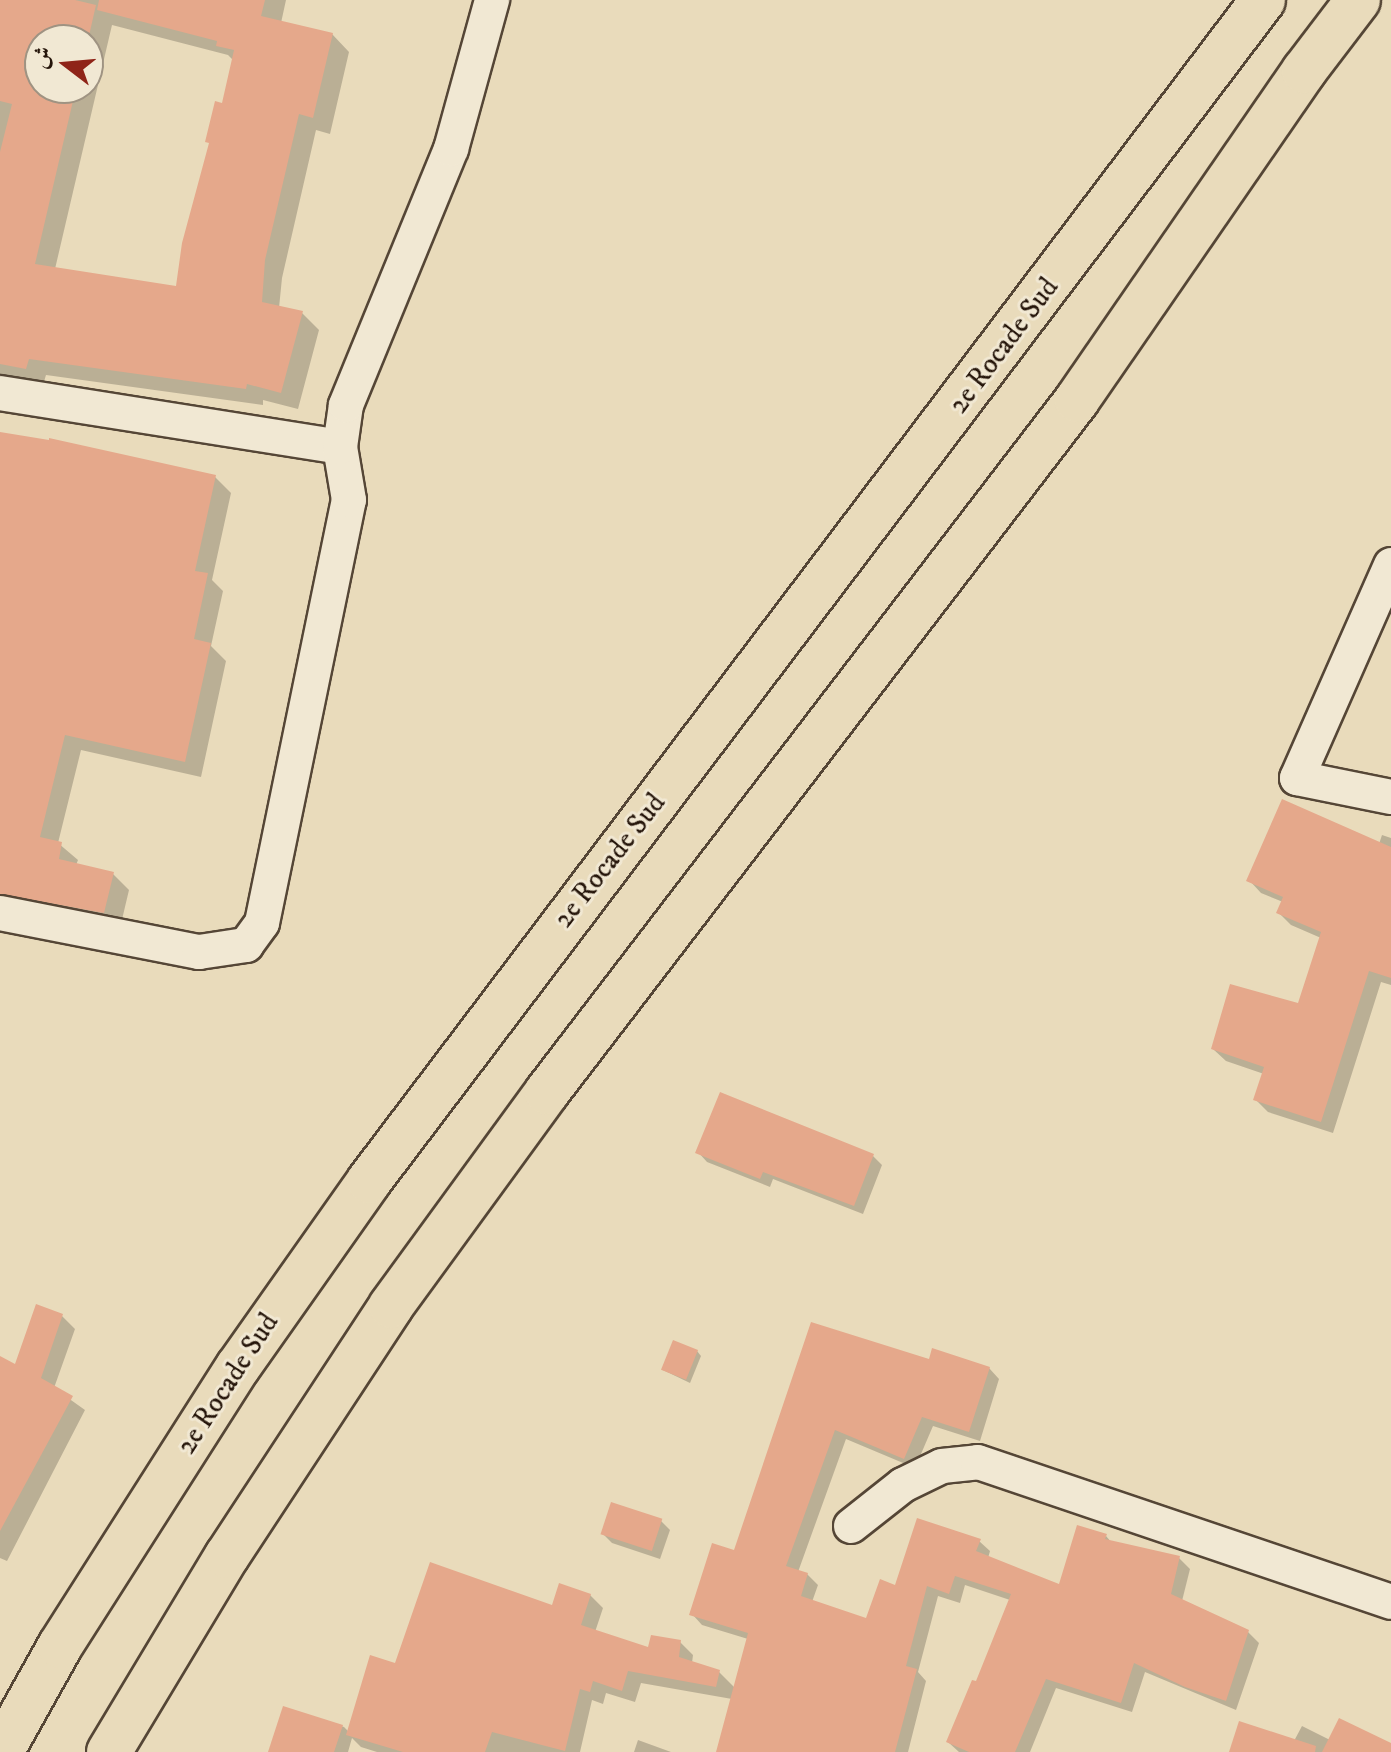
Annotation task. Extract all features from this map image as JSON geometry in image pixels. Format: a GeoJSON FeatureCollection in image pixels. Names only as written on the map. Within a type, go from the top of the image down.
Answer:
{"type":"FeatureCollection","features":[{"type":"Feature","properties":{"kind":"highway"},"geometry":{"type":"LineString","coordinates":[[109,1752],[227,1556],[391,1306],[547,1092],[1077,400],[1304,71],[1358,0]]}},
{"type":"Feature","properties":{"kind":"highway","name":"2e Rocade Sud"},"geometry":{"type":"LineString","coordinates":[[1,1752],[114,1561],[238,1367],[352,1204],[468,1045],[922,455],[1258,7]]}},
{"type":"Feature","properties":{"kind":"street"},"geometry":{"type":"LineString","coordinates":[[0,913],[199,952],[246,945],[262,923],[349,500],[340,447],[346,405],[451,149],[492,0]]}},
{"type":"Feature","properties":{"kind":"street"},"geometry":{"type":"LineString","coordinates":[[0,393],[340,447]]}},
{"type":"Feature","properties":{"kind":"street"},"geometry":{"type":"LineString","coordinates":[[1391,565],[1297,778],[1391,797]]}},
{"type":"Feature","properties":{"kind":"street"},"geometry":{"type":"LineString","coordinates":[[851,1526],[903,1485],[942,1466],[978,1462],[1391,1602]]}},
{"type":"Feature","properties":{"kind":"building"},"geometry":{"type":"Polygon","coordinates":[[[0,0],[75,0],[96,5],[92,24],[24,24],[24,104],[72,104],[35,264],[176,286],[182,243],[209,143],[205,142],[215,101],[222,103],[234,50],[216,46],[217,41],[97,10],[99,0],[265,0],[261,16],[333,33],[313,118],[299,114],[265,260],[262,302],[303,311],[281,393],[247,384],[246,389],[29,359],[26,369],[0,364],[0,152],[12,104],[0,101],[0,0]]]}},
{"type":"Feature","properties":{"kind":"building"},"geometry":{"type":"Polygon","coordinates":[[[0,432],[49,438],[216,475],[195,571],[208,573],[194,639],[211,643],[185,762],[65,735],[40,837],[62,842],[59,859],[114,872],[104,913],[0,894],[0,432]]]}},
{"type":"Feature","properties":{"kind":"building"},"geometry":{"type":"Polygon","coordinates":[[[1282,799],[1391,847],[1391,978],[1369,971],[1321,1122],[1253,1100],[1264,1067],[1211,1049],[1230,984],[1298,1003],[1321,932],[1276,913],[1283,897],[1246,881],[1282,799]]]}},
{"type":"Feature","properties":{"kind":"building"},"geometry":{"type":"Polygon","coordinates":[[[720,1092],[874,1154],[854,1206],[763,1172],[760,1179],[695,1153],[720,1092]]]}},
{"type":"Feature","properties":{"kind":"building"},"geometry":{"type":"Polygon","coordinates":[[[36,1304],[63,1314],[41,1378],[73,1396],[0,1531],[0,1356],[15,1364],[36,1304]]]}},
{"type":"Feature","properties":{"kind":"building"},"geometry":{"type":"Polygon","coordinates":[[[811,1322],[929,1359],[932,1348],[990,1367],[969,1432],[922,1417],[904,1459],[835,1430],[786,1566],[808,1573],[801,1596],[866,1618],[880,1579],[895,1585],[917,1518],[981,1539],[976,1551],[1059,1584],[1077,1525],[1107,1534],[1105,1539],[1180,1556],[1171,1594],[1249,1630],[1226,1701],[1185,1687],[1134,1663],[1121,1703],[1046,1679],[1015,1752],[969,1752],[946,1742],[972,1680],[976,1681],[1011,1594],[955,1576],[949,1594],[927,1586],[906,1666],[917,1669],[895,1752],[716,1752],[748,1633],[689,1615],[712,1543],[734,1550],[811,1322]]]}},
{"type":"Feature","properties":{"kind":"building"},"geometry":{"type":"Polygon","coordinates":[[[673,1340],[698,1350],[686,1380],[661,1370],[673,1340]]]}},
{"type":"Feature","properties":{"kind":"building"},"geometry":{"type":"Polygon","coordinates":[[[611,1502],[662,1519],[652,1551],[600,1534],[611,1502]]]}},
{"type":"Feature","properties":{"kind":"building"},"geometry":{"type":"Polygon","coordinates":[[[430,1562],[552,1605],[559,1583],[591,1594],[581,1625],[648,1647],[651,1635],[681,1640],[679,1657],[720,1670],[716,1687],[628,1671],[622,1691],[593,1681],[590,1692],[580,1689],[565,1751],[492,1732],[485,1752],[403,1752],[346,1735],[370,1655],[395,1663],[430,1562]]]}},
{"type":"Feature","properties":{"kind":"building"},"geometry":{"type":"Polygon","coordinates":[[[283,1706],[343,1725],[334,1752],[268,1752],[283,1706]]]}},
{"type":"Feature","properties":{"kind":"building"},"geometry":{"type":"Polygon","coordinates":[[[1339,1718],[1391,1743],[1391,1752],[1322,1752],[1339,1718]]]}},
{"type":"Feature","properties":{"kind":"building"},"geometry":{"type":"Polygon","coordinates":[[[1239,1721],[1316,1746],[1315,1752],[1229,1752],[1239,1721]]]}}]}
